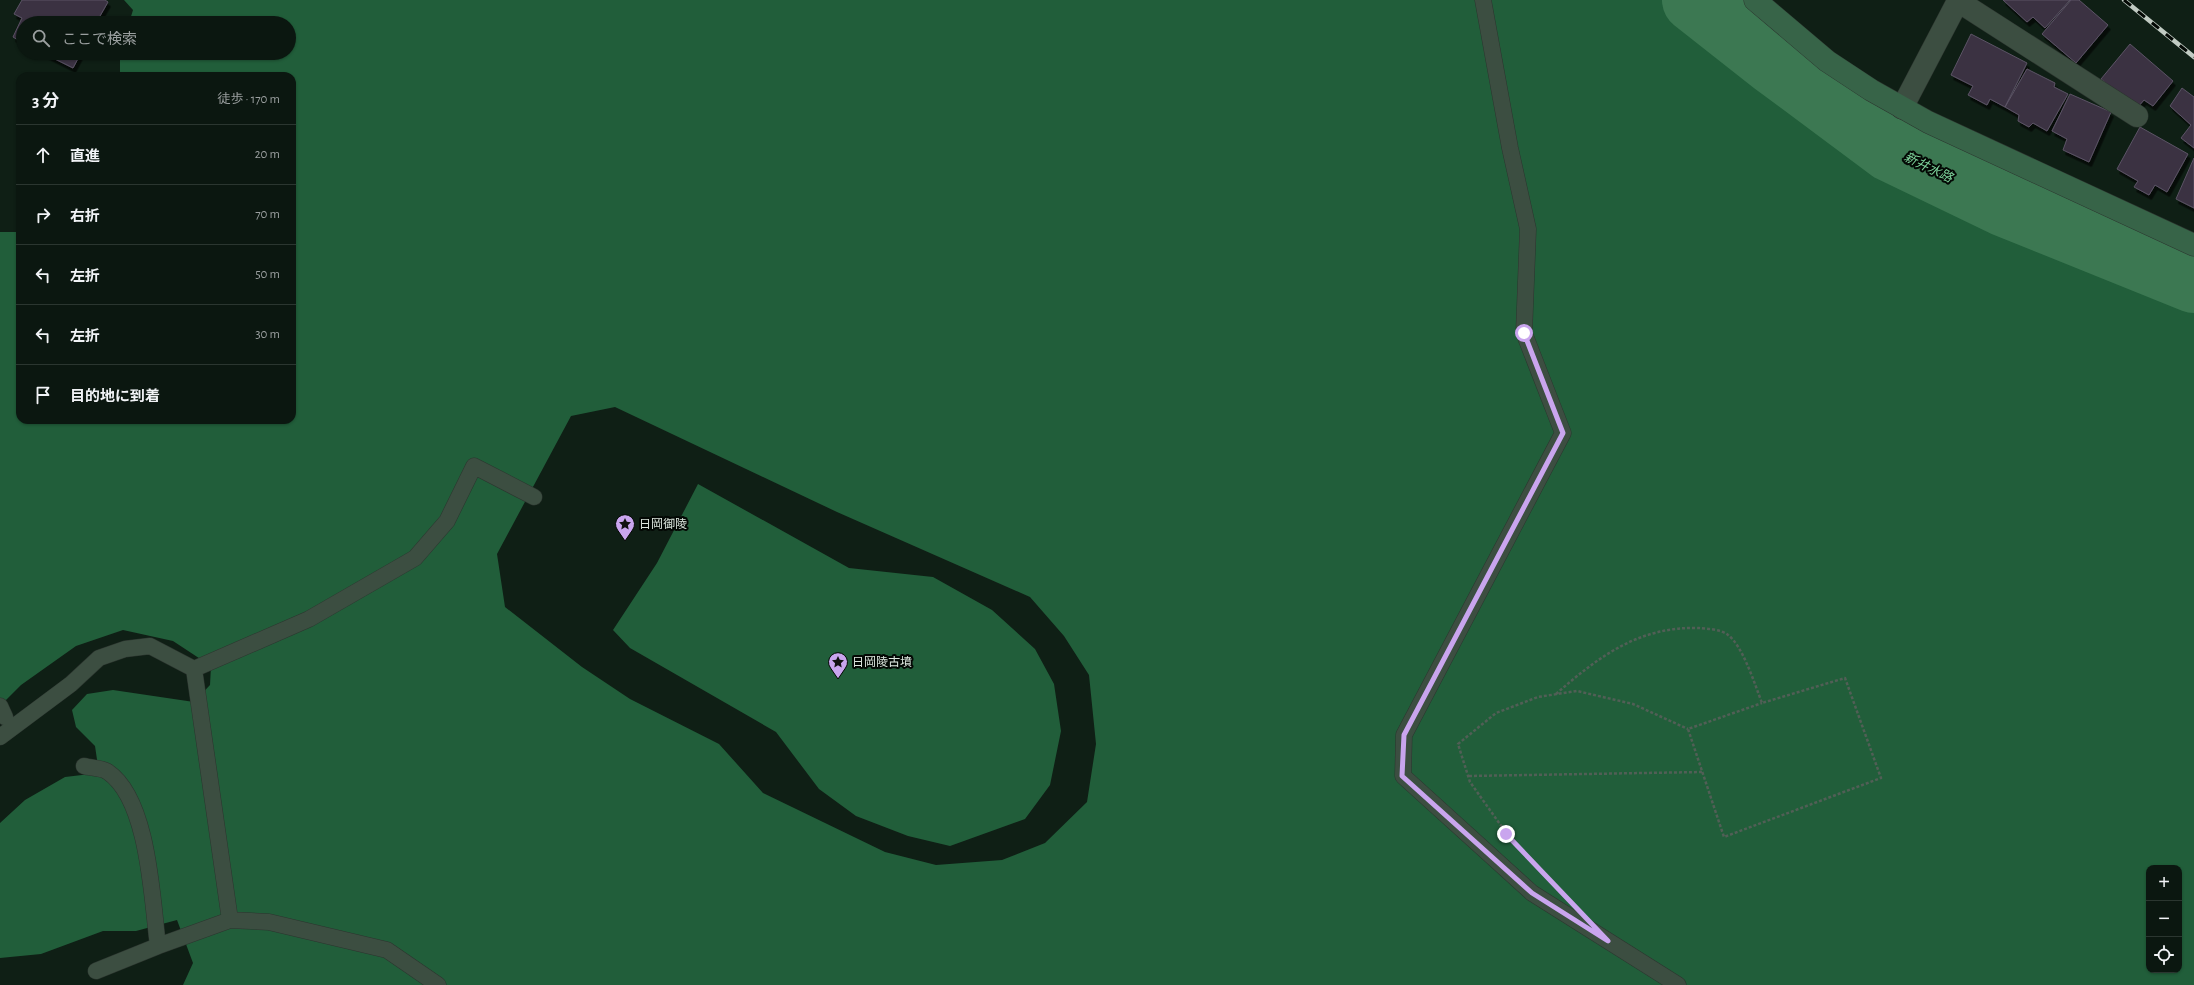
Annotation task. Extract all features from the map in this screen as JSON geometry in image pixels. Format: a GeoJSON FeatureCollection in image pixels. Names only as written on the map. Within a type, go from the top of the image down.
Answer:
{"type":"FeatureCollection","features":[{"type":"Feature","properties":{"kind":"street"},"geometry":{"type":"LineString","coordinates":[[1756,0],[1827,61],[1871,90],[1902,108],[1935,126],[2194,245]]}},
{"type":"Feature","properties":{"kind":"street"},"geometry":{"type":"LineString","coordinates":[[1902,108],[1958,1],[2137,116]]}},
{"type":"Feature","properties":{"kind":"lane"},"geometry":{"type":"LineString","coordinates":[[1483,0],[1510,148],[1528,229],[1524,333],[1563,433],[1404,735],[1402,776],[1532,893],[1678,985]]}},
{"type":"Feature","properties":{"kind":"lane"},"geometry":{"type":"LineString","coordinates":[[194,669],[309,619],[415,558],[447,521],[474,466],[534,498]]}},
{"type":"Feature","properties":{"kind":"lane"},"geometry":{"type":"LineString","coordinates":[[0,737],[71,684],[99,658],[125,649],[150,646],[194,669]]}},
{"type":"Feature","properties":{"kind":"lane"},"geometry":{"type":"LineString","coordinates":[[194,669],[230,920]]}},
{"type":"Feature","properties":{"kind":"lane"},"geometry":{"type":"LineString","coordinates":[[84,766],[108,771],[125,789],[143,834],[158,946]]}},
{"type":"Feature","properties":{"kind":"lane"},"geometry":{"type":"LineString","coordinates":[[96,971],[158,946],[230,920],[269,922],[387,950],[438,985]]}},
{"type":"Feature","properties":{"kind":"path"},"geometry":{"type":"LineString","coordinates":[[1556,694],[1587,667],[1627,642],[1655,632],[1686,628],[1710,629],[1728,634],[1744,657],[1762,703]]}},
{"type":"Feature","properties":{"kind":"path"},"geometry":{"type":"LineString","coordinates":[[1506,834],[1470,782],[1458,744],[1496,713],[1538,697],[1556,694],[1577,691],[1633,704],[1688,729],[1762,703],[1845,678],[1881,778],[1724,837],[1688,729]]}},
{"type":"Feature","properties":{"kind":"path"},"geometry":{"type":"LineString","coordinates":[[1469,776],[1702,772]]}},
{"type":"Feature","properties":{"kind":"green space"},"geometry":{"type":"Polygon","coordinates":[[[124,0],[1694,0],[1823,91],[1923,156],[2062,228],[2194,284],[2194,985],[183,985],[193,963],[177,920],[136,931],[103,931],[41,954],[0,958],[0,823],[25,800],[65,777],[99,773],[95,746],[76,727],[72,710],[87,694],[113,690],[194,702],[210,685],[211,666],[173,641],[123,630],[76,646],[21,685],[0,706],[0,232],[16,232],[16,424],[296,424],[296,72],[120,72],[120,60],[296,60],[296,16],[131,16],[133,10],[124,0]],[[615,407],[571,416],[497,554],[505,607],[582,667],[630,699],[719,744],[763,793],[885,852],[936,865],[1002,860],[1045,843],[1087,802],[1096,744],[1089,675],[1064,636],[1030,597],[837,512],[615,407]]]}},
{"type":"Feature","properties":{"kind":"green space"},"geometry":{"type":"Polygon","coordinates":[[[698,484],[849,568],[933,577],[992,610],[1035,649],[1054,684],[1061,731],[1050,785],[1025,819],[950,846],[908,836],[856,816],[819,789],[776,732],[630,648],[613,630],[657,563],[698,484]]]}},
{"type":"Feature","properties":{"kind":"building"},"geometry":{"type":"Polygon","coordinates":[[[22,0],[105,0],[108,2],[100,16],[18,16],[14,14],[22,0]]]}},
{"type":"Feature","properties":{"kind":"building"},"geometry":{"type":"Polygon","coordinates":[[[2003,0],[2070,0],[2045,28],[2033,17],[2027,22],[2003,0]]]}},
{"type":"Feature","properties":{"kind":"building"},"geometry":{"type":"Polygon","coordinates":[[[2071,0],[2079,0],[2108,25],[2076,63],[2042,34],[2071,0]]]}},
{"type":"Feature","properties":{"kind":"building"},"geometry":{"type":"Polygon","coordinates":[[[16,31],[16,39],[13,37],[16,31]]]}},
{"type":"Feature","properties":{"kind":"building"},"geometry":{"type":"Polygon","coordinates":[[[1971,34],[2027,63],[2005,107],[1990,99],[1987,105],[1968,95],[1973,86],[1951,75],[1971,34]]]}},
{"type":"Feature","properties":{"kind":"building"},"geometry":{"type":"Polygon","coordinates":[[[2130,44],[2173,81],[2153,106],[2144,100],[2137,108],[2101,79],[2130,44]]]}},
{"type":"Feature","properties":{"kind":"building"},"geometry":{"type":"Polygon","coordinates":[[[57,60],[77,60],[73,68],[57,60]]]}},
{"type":"Feature","properties":{"kind":"building"},"geometry":{"type":"Polygon","coordinates":[[[2027,69],[2055,83],[2054,87],[2068,94],[2047,131],[2033,123],[2029,127],[2018,121],[2019,115],[2005,107],[2027,69]]]}},
{"type":"Feature","properties":{"kind":"building"},"geometry":{"type":"Polygon","coordinates":[[[2182,88],[2194,97],[2194,148],[2181,138],[2191,125],[2170,106],[2182,88]]]}},
{"type":"Feature","properties":{"kind":"building"},"geometry":{"type":"Polygon","coordinates":[[[2070,94],[2111,112],[2089,162],[2063,150],[2067,139],[2052,131],[2070,94]]]}},
{"type":"Feature","properties":{"kind":"building"},"geometry":{"type":"Polygon","coordinates":[[[2140,127],[2188,154],[2167,192],[2155,185],[2149,195],[2134,187],[2138,181],[2117,169],[2140,127]]]}},
{"type":"Feature","properties":{"kind":"building"},"geometry":{"type":"Polygon","coordinates":[[[2194,158],[2194,208],[2176,199],[2194,158]]]}},
{"type":"Feature","properties":{"kind":"waterway","name":"新井水路"},"geometry":{"type":"LineString","coordinates":[[1694,0],[1774,63],[1891,150],[2003,204],[2194,281]]}},
{"type":"Feature","properties":{"kind":"railway"},"geometry":{"type":"LineString","coordinates":[[2124,0],[2194,57]]}},
{"type":"Feature","properties":{"kind":"place","name":"日岡御陵"},"geometry":{"type":"Point","coordinates":[625,541]}},
{"type":"Feature","properties":{"kind":"place","name":"日岡陵古墳"},"geometry":{"type":"Point","coordinates":[838,679]}},
{"type":"Feature","properties":{"kind":"route"},"geometry":{"type":"LineString","coordinates":[[1506,834],[1608,941],[1532,893],[1402,776],[1404,735],[1563,433],[1524,333]]}}]}
